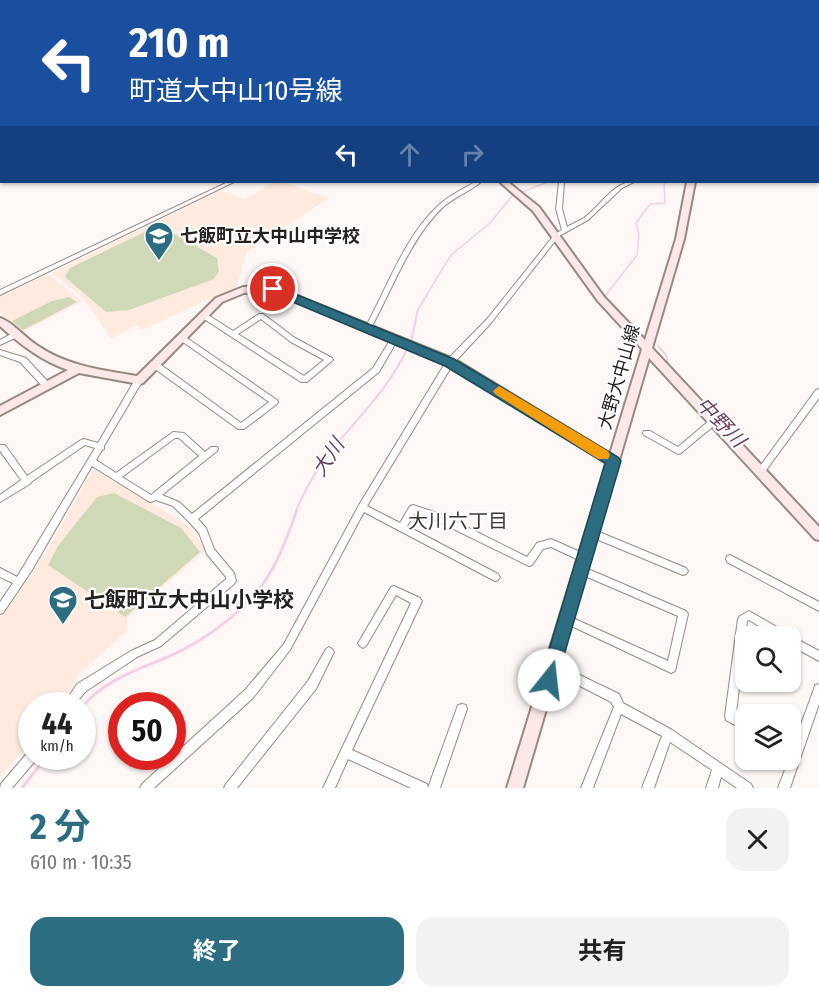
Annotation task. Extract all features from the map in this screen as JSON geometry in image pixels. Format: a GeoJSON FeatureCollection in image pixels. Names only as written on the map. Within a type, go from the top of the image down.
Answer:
{"type":"FeatureCollection","features":[{"type":"Feature","properties":{"kind":"street"},"geometry":{"type":"LineString","coordinates":[[0,293],[229,183]]}},
{"type":"Feature","properties":{"kind":"street"},"geometry":{"type":"LineString","coordinates":[[368,328],[391,287],[398,265],[411,245],[440,207],[476,183]]}},
{"type":"Feature","properties":{"kind":"street"},"geometry":{"type":"LineString","coordinates":[[505,183],[561,233],[601,299],[819,535]]}},
{"type":"Feature","properties":{"kind":"street"},"geometry":{"type":"LineString","coordinates":[[559,183],[561,233]]}},
{"type":"Feature","properties":{"kind":"street"},"geometry":{"type":"LineString","coordinates":[[146,788],[224,718],[271,669],[287,647],[362,507],[450,362],[489,321],[561,233],[586,219],[620,187],[629,183]]}},
{"type":"Feature","properties":{"kind":"street","name":"大野大中山線"},"geometry":{"type":"LineString","coordinates":[[515,788],[680,239],[691,183]]}},
{"type":"Feature","properties":{"kind":"street"},"geometry":{"type":"LineString","coordinates":[[0,610],[92,462],[139,380],[182,338],[209,307],[228,295],[251,289],[268,288],[450,362],[613,461]]}},
{"type":"Feature","properties":{"kind":"street"},"geometry":{"type":"LineString","coordinates":[[203,315],[303,380],[329,360],[293,340],[261,316],[233,334]]}},
{"type":"Feature","properties":{"kind":"street"},"geometry":{"type":"LineString","coordinates":[[0,321],[37,353],[76,370],[139,380]]}},
{"type":"Feature","properties":{"kind":"street"},"geometry":{"type":"LineString","coordinates":[[0,343],[15,335]]}},
{"type":"Feature","properties":{"kind":"street"},"geometry":{"type":"LineString","coordinates":[[154,364],[241,427],[274,402],[182,338]]}},
{"type":"Feature","properties":{"kind":"street"},"geometry":{"type":"LineString","coordinates":[[192,519],[376,370],[398,340]]}},
{"type":"Feature","properties":{"kind":"street"},"geometry":{"type":"LineString","coordinates":[[0,352],[23,360],[47,386]]}},
{"type":"Feature","properties":{"kind":"street"},"geometry":{"type":"LineString","coordinates":[[0,411],[76,370]]}},
{"type":"Feature","properties":{"kind":"street"},"geometry":{"type":"LineString","coordinates":[[761,471],[819,392]]}},
{"type":"Feature","properties":{"kind":"street"},"geometry":{"type":"LineString","coordinates":[[647,433],[678,451],[713,422]]}},
{"type":"Feature","properties":{"kind":"street"},"geometry":{"type":"LineString","coordinates":[[116,477],[173,435],[181,435],[204,456]]}},
{"type":"Feature","properties":{"kind":"street"},"geometry":{"type":"LineString","coordinates":[[0,499],[84,442],[101,447]]}},
{"type":"Feature","properties":{"kind":"street"},"geometry":{"type":"LineString","coordinates":[[0,448],[2,447],[7,453],[27,482]]}},
{"type":"Feature","properties":{"kind":"street"},"geometry":{"type":"LineString","coordinates":[[92,462],[151,499],[214,449]]}},
{"type":"Feature","properties":{"kind":"street"},"geometry":{"type":"LineString","coordinates":[[78,692],[134,654],[158,644],[231,580],[231,576],[210,551],[203,531],[176,504],[155,496]]}},
{"type":"Feature","properties":{"kind":"street"},"geometry":{"type":"LineString","coordinates":[[362,507],[495,577]]}},
{"type":"Feature","properties":{"kind":"street"},"geometry":{"type":"LineString","coordinates":[[401,528],[413,509],[438,517],[529,562],[540,546],[551,543],[584,558]]}},
{"type":"Feature","properties":{"kind":"street"},"geometry":{"type":"LineString","coordinates":[[591,532],[684,571]]}},
{"type":"Feature","properties":{"kind":"street"},"geometry":{"type":"LineString","coordinates":[[730,559],[819,607]]}},
{"type":"Feature","properties":{"kind":"street"},"geometry":{"type":"LineString","coordinates":[[566,619],[671,668],[683,614],[581,570]]}},
{"type":"Feature","properties":{"kind":"street"},"geometry":{"type":"LineString","coordinates":[[0,572],[19,582]]}},
{"type":"Feature","properties":{"kind":"street"},"geometry":{"type":"LineString","coordinates":[[329,788],[417,601],[394,590],[363,643]]}},
{"type":"Feature","properties":{"kind":"street"},"geometry":{"type":"LineString","coordinates":[[741,626],[742,619],[749,615],[767,626]]}},
{"type":"Feature","properties":{"kind":"street"},"geometry":{"type":"LineString","coordinates":[[801,646],[819,656]]}},
{"type":"Feature","properties":{"kind":"street"},"geometry":{"type":"LineString","coordinates":[[230,788],[312,685],[329,652]]}},
{"type":"Feature","properties":{"kind":"street"},"geometry":{"type":"LineString","coordinates":[[553,667],[615,699],[619,707],[668,734],[747,788]]}},
{"type":"Feature","properties":{"kind":"street"},"geometry":{"type":"LineString","coordinates":[[735,676],[730,716],[735,719]]}},
{"type":"Feature","properties":{"kind":"street"},"geometry":{"type":"LineString","coordinates":[[801,733],[819,689]]}},
{"type":"Feature","properties":{"kind":"street"},"geometry":{"type":"LineString","coordinates":[[586,788],[619,707]]}},
{"type":"Feature","properties":{"kind":"street"},"geometry":{"type":"LineString","coordinates":[[434,788],[462,709]]}},
{"type":"Feature","properties":{"kind":"street"},"geometry":{"type":"LineString","coordinates":[[648,788],[668,734]]}},
{"type":"Feature","properties":{"kind":"street"},"geometry":{"type":"LineString","coordinates":[[346,753],[423,788]]}},
{"type":"Feature","properties":{"kind":"street"},"geometry":{"type":"LineString","coordinates":[[712,788],[718,768]]}},
{"type":"Feature","properties":{"kind":"street"},"geometry":{"type":"LineString","coordinates":[[5,788],[20,770]]}},
{"type":"Feature","properties":{"kind":"street"},"geometry":{"type":"LineString","coordinates":[[784,788],[788,770]]}},
{"type":"Feature","properties":{"kind":"shaded area","name":"七飯町立大中山中学校"},"geometry":{"type":"Polygon","coordinates":[[[271,183],[286,183],[329,198],[247,252],[236,287],[142,330],[137,325],[111,338],[84,299],[52,273],[221,190],[245,199],[271,183]]]}},
{"type":"Feature","properties":{"kind":"shaded area"},"geometry":{"type":"Polygon","coordinates":[[[44,276],[50,276],[82,301],[21,333],[0,313],[0,298],[44,276]]]}},
{"type":"Feature","properties":{"kind":"shaded area","name":"七飯町立大中山小学校"},"geometry":{"type":"Polygon","coordinates":[[[98,470],[187,525],[207,549],[127,618],[127,631],[80,673],[69,692],[18,692],[18,757],[0,777],[0,617],[44,556],[92,471],[98,470]]]}},
{"type":"Feature","properties":{"kind":"green space"},"geometry":{"type":"Polygon","coordinates":[[[159,225],[217,258],[219,271],[214,279],[129,310],[106,312],[65,277],[70,268],[159,225]]]}},
{"type":"Feature","properties":{"kind":"green space"},"geometry":{"type":"Polygon","coordinates":[[[69,297],[77,302],[23,330],[12,321],[52,301],[69,297]]]}},
{"type":"Feature","properties":{"kind":"green space"},"geometry":{"type":"Polygon","coordinates":[[[114,493],[181,528],[200,552],[125,617],[48,565],[58,546],[97,497],[114,493]]]}},
{"type":"Feature","properties":{"kind":"waterway","name":"大川"},"geometry":{"type":"LineString","coordinates":[[426,296],[451,255],[490,223],[512,196],[545,183]]}},
{"type":"Feature","properties":{"kind":"waterway","name":"中野川"},"geometry":{"type":"LineString","coordinates":[[605,296],[637,255],[639,235],[636,223],[650,204],[665,203],[664,183]]}},
{"type":"Feature","properties":{"kind":"waterway","name":"大川"},"geometry":{"type":"LineString","coordinates":[[411,342],[418,309],[427,295]]}},
{"type":"Feature","properties":{"kind":"waterway","name":"中野川"},"geometry":{"type":"LineString","coordinates":[[621,315],[638,328]]}},
{"type":"Feature","properties":{"kind":"waterway","name":"中野川"},"geometry":{"type":"LineString","coordinates":[[658,346],[666,355],[669,367]]}},
{"type":"Feature","properties":{"kind":"waterway","name":"大川"},"geometry":{"type":"LineString","coordinates":[[296,511],[321,465],[382,390],[408,347]]}},
{"type":"Feature","properties":{"kind":"waterway","name":"中野川"},"geometry":{"type":"LineString","coordinates":[[737,439],[761,464]]}},
{"type":"Feature","properties":{"kind":"waterway","name":"中野川"},"geometry":{"type":"LineString","coordinates":[[769,473],[788,494]]}},
{"type":"Feature","properties":{"kind":"waterway","name":"大川"},"geometry":{"type":"LineString","coordinates":[[96,694],[133,671],[197,642],[239,611],[251,599],[274,566],[297,510]]}},
{"type":"Feature","properties":{"kind":"waterway","name":"大川"},"geometry":{"type":"LineString","coordinates":[[22,788],[36,770]]}},
{"type":"Feature","properties":{"kind":"slow traffic"},"geometry":{"type":"LineString","coordinates":[[499,391],[603,455]]}},
{"type":"Feature","properties":{"kind":"place","name":"七飯町立大中山中学校"},"geometry":{"type":"Point","coordinates":[159,262]}},
{"type":"Feature","properties":{"kind":"place","name":"七飯町立大中山小学校"},"geometry":{"type":"Point","coordinates":[63,626]}},
{"type":"Feature","properties":{"kind":"district","name":"大川六丁目"},"geometry":{"type":"Point","coordinates":[458,521]}},
{"type":"Feature","properties":{"kind":"route"},"geometry":{"type":"LineString","coordinates":[[273,289],[450,362],[613,461],[549,680]]}}]}
